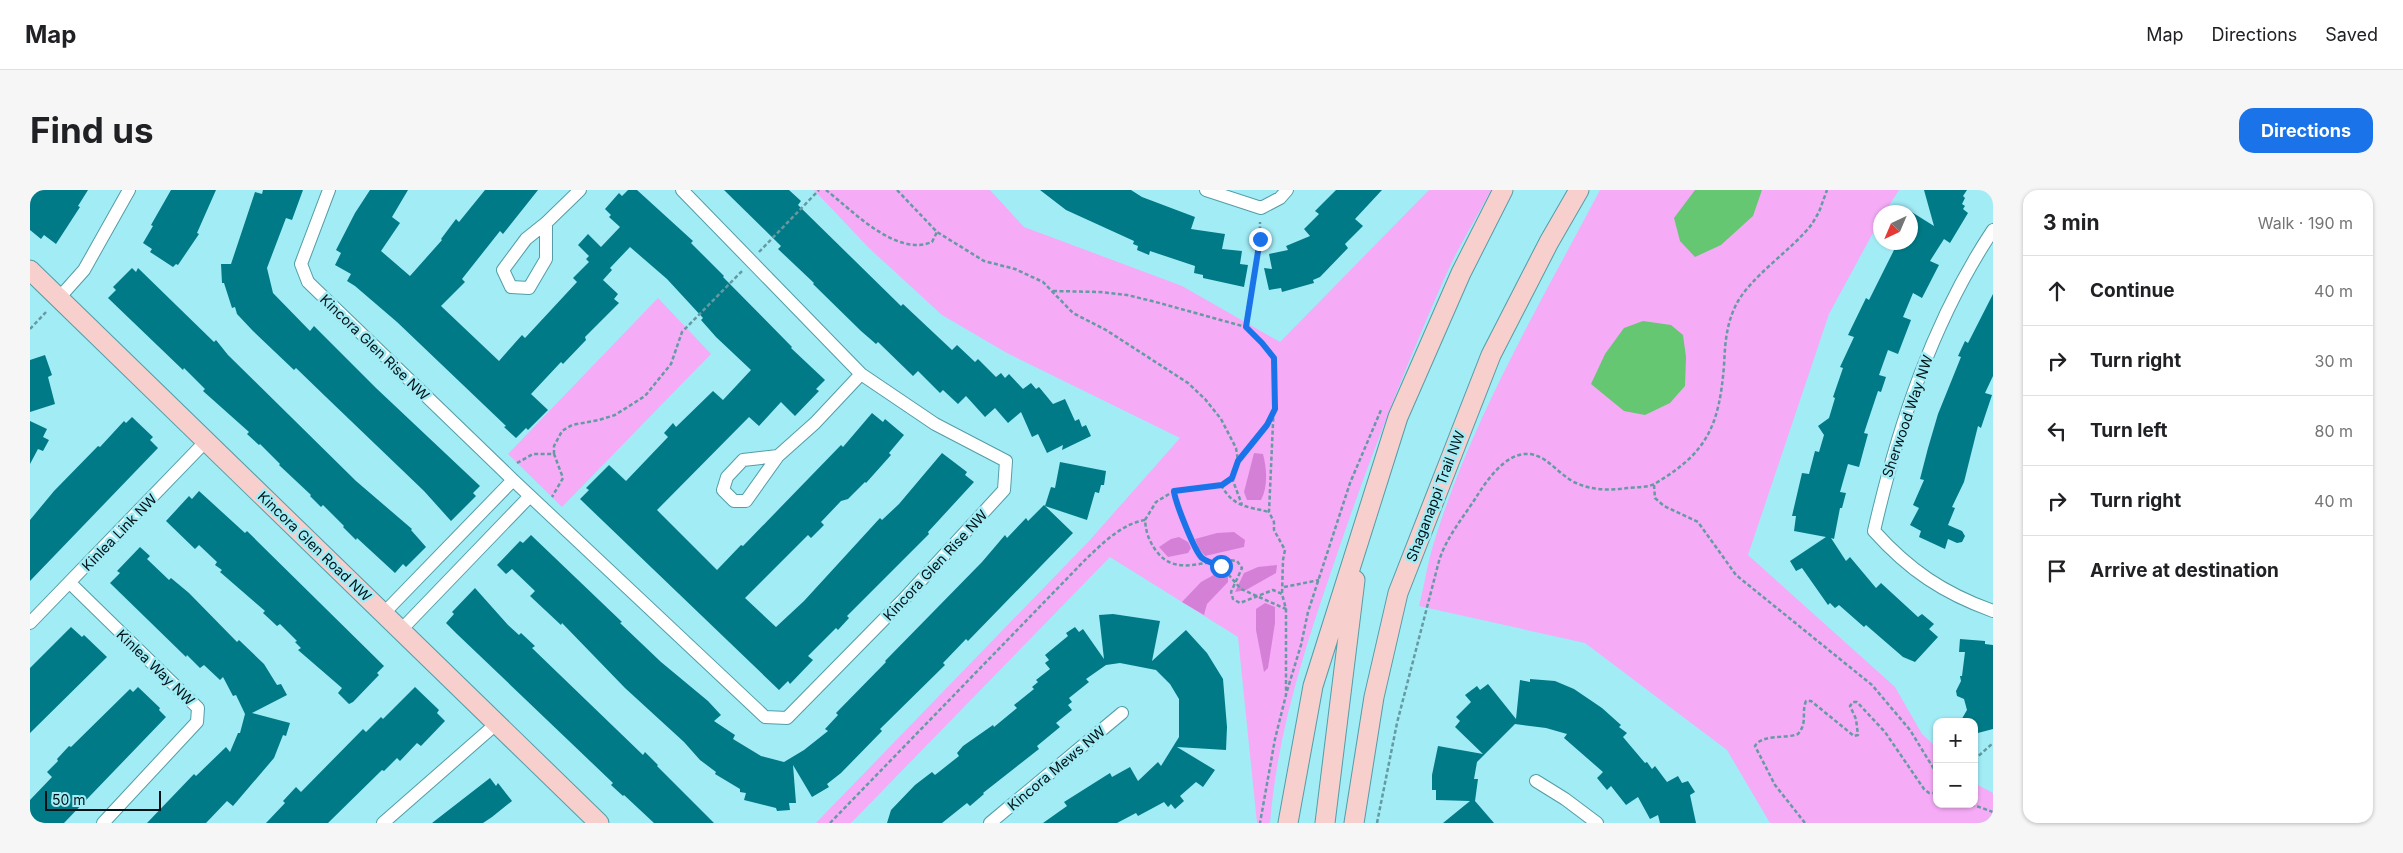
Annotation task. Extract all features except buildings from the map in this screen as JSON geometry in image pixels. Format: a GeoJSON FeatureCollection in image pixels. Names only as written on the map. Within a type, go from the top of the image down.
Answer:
{"type":"FeatureCollection","features":[{"type":"Feature","properties":{"kind":"main road"},"geometry":{"type":"LineString","coordinates":[[1288,823],[1313,686],[1398,417],[1461,273],[1503,190]]}},
{"type":"Feature","properties":{"kind":"main road","name":"Shaganappi Trail NW"},"geometry":{"type":"LineString","coordinates":[[1354,823],[1374,697],[1398,593],[1491,355],[1549,242],[1579,190]]}},
{"type":"Feature","properties":{"kind":"main road","name":"Kincora Glen Road NW"},"geometry":{"type":"LineString","coordinates":[[30,270],[599,823]]}},
{"type":"Feature","properties":{"kind":"main road"},"geometry":{"type":"LineString","coordinates":[[1325,823],[1360,534]]}},
{"type":"Feature","properties":{"kind":"main road"},"geometry":{"type":"LineString","coordinates":[[1360,787],[1364,823]]}},
{"type":"Feature","properties":{"kind":"street"},"geometry":{"type":"LineString","coordinates":[[59,298],[84,270],[126,199],[129,190]]}},
{"type":"Feature","properties":{"kind":"street","name":"Kincora Glen Rise NW"},"geometry":{"type":"LineString","coordinates":[[329,190],[301,264],[308,282],[513,480],[765,717],[787,718],[903,600],[1004,490],[1006,461],[935,424],[861,374],[682,190]]}},
{"type":"Feature","properties":{"kind":"street"},"geometry":{"type":"LineString","coordinates":[[546,223],[546,259],[529,288],[511,287],[503,270],[526,239],[546,223],[580,190]]}},
{"type":"Feature","properties":{"kind":"street"},"geometry":{"type":"LineString","coordinates":[[1206,190],[1260,208],[1280,198],[1287,190]]}},
{"type":"Feature","properties":{"kind":"street","name":"Sherwood Way NW"},"geometry":{"type":"LineString","coordinates":[[1993,230],[1950,307],[1920,375],[1891,456],[1874,531],[1911,568],[1944,590],[1993,612]]}},
{"type":"Feature","properties":{"kind":"street"},"geometry":{"type":"LineString","coordinates":[[778,456],[815,423],[861,374]]}},
{"type":"Feature","properties":{"kind":"street","name":"Kinlea Link NW"},"geometry":{"type":"LineString","coordinates":[[30,623],[206,441]]}},
{"type":"Feature","properties":{"kind":"street"},"geometry":{"type":"LineString","coordinates":[[384,613],[513,480]]}},
{"type":"Feature","properties":{"kind":"street"},"geometry":{"type":"LineString","coordinates":[[401,630],[530,496]]}},
{"type":"Feature","properties":{"kind":"street","name":"Kinlea Way NW"},"geometry":{"type":"LineString","coordinates":[[70,583],[198,708],[197,722],[102,823]]}},
{"type":"Feature","properties":{"kind":"street","name":"Kincora Mews NW"},"geometry":{"type":"LineString","coordinates":[[990,823],[1122,713]]}},
{"type":"Feature","properties":{"kind":"street"},"geometry":{"type":"LineString","coordinates":[[383,823],[496,724]]}},
{"type":"Feature","properties":{"kind":"street"},"geometry":{"type":"LineString","coordinates":[[1536,782],[1565,799],[1597,823]]}},
{"type":"Feature","properties":{"kind":"path"},"geometry":{"type":"LineString","coordinates":[[759,253],[819,190]]}},
{"type":"Feature","properties":{"kind":"path"},"geometry":{"type":"LineString","coordinates":[[826,190],[880,233],[905,244],[921,246],[932,242],[937,232]]}},
{"type":"Feature","properties":{"kind":"path"},"geometry":{"type":"LineString","coordinates":[[897,190],[937,232],[984,261],[1015,268],[1042,282],[1073,312],[1131,346],[1188,383],[1205,399],[1221,419],[1236,448],[1238,461]]}},
{"type":"Feature","properties":{"kind":"path"},"geometry":{"type":"LineString","coordinates":[[1377,823],[1397,723],[1439,561],[1450,536],[1487,479],[1513,456],[1529,455],[1544,460],[1571,480],[1592,488],[1615,490],[1654,485],[1687,462],[1709,434],[1715,422],[1721,393],[1725,341],[1735,306],[1751,285],[1808,228],[1819,212],[1827,190]]}},
{"type":"Feature","properties":{"kind":"path"},"geometry":{"type":"LineString","coordinates":[[1246,327],[1260,239],[1260,208]]}},
{"type":"Feature","properties":{"kind":"path"},"geometry":{"type":"LineString","coordinates":[[552,497],[563,478],[554,454],[554,446],[562,431],[572,425],[615,415],[645,396],[671,364],[682,332],[743,270]]}},
{"type":"Feature","properties":{"kind":"path"},"geometry":{"type":"LineString","coordinates":[[1053,291],[1128,295],[1246,327],[1274,358],[1275,409],[1269,479],[1269,512],[1274,522],[1274,530],[1285,550],[1283,560],[1284,588],[1282,594],[1286,609],[1286,695],[1275,739],[1260,823]]}},
{"type":"Feature","properties":{"kind":"path"},"geometry":{"type":"LineString","coordinates":[[30,329],[46,312]]}},
{"type":"Feature","properties":{"kind":"path"},"geometry":{"type":"LineString","coordinates":[[1275,409],[1267,425],[1238,461],[1232,478],[1222,485],[1174,491],[1156,502],[1145,520],[1150,543],[1160,555],[1174,565],[1191,566],[1229,560],[1237,561],[1242,568],[1231,592],[1232,599],[1240,603],[1273,590],[1282,594]]}},
{"type":"Feature","properties":{"kind":"path"},"geometry":{"type":"LineString","coordinates":[[517,463],[533,454],[554,454]]}},
{"type":"Feature","properties":{"kind":"path"},"geometry":{"type":"LineString","coordinates":[[1232,478],[1243,506]]}},
{"type":"Feature","properties":{"kind":"path"},"geometry":{"type":"LineString","coordinates":[[1222,485],[1228,497],[1243,506],[1269,512]]}},
{"type":"Feature","properties":{"kind":"path"},"geometry":{"type":"LineString","coordinates":[[1654,485],[1655,498],[1664,506],[1698,522],[1736,575],[1872,685],[1910,730],[1933,767]]}},
{"type":"Feature","properties":{"kind":"path"},"geometry":{"type":"LineString","coordinates":[[1174,491],[1182,521],[1202,559],[1221,566],[1241,589],[1286,609]]}},
{"type":"Feature","properties":{"kind":"path"},"geometry":{"type":"LineString","coordinates":[[830,823],[1085,560],[1102,544],[1132,522],[1145,520]]}},
{"type":"Feature","properties":{"kind":"path"},"geometry":{"type":"LineString","coordinates":[[1284,588],[1319,580]]}},
{"type":"Feature","properties":{"kind":"path"},"geometry":{"type":"LineString","coordinates":[[1805,823],[1776,785],[1755,746],[1762,739],[1790,737],[1798,734],[1805,720],[1804,708],[1806,702],[1811,701],[1820,706],[1854,736],[1858,735],[1859,729],[1850,706],[1853,702],[1857,702],[1885,732],[1924,789],[1929,793],[1933,793]]}},
{"type":"Feature","properties":{"kind":"path"},"geometry":{"type":"LineString","coordinates":[[1978,756],[1993,743]]}},
{"type":"Feature","properties":{"kind":"path"},"geometry":{"type":"LineString","coordinates":[[1978,807],[1993,812]]}},
{"type":"Feature","properties":{"kind":"shaded area"},"geometry":{"type":"Polygon","coordinates":[[[814,190],[990,190],[1024,227],[1182,286],[1280,342],[1429,190],[1491,190],[1445,277],[1414,348],[1346,529],[1312,629],[1293,693],[1279,758],[1270,823],[1257,823],[1238,637],[1110,557],[851,823],[816,823],[1090,540],[1180,438],[1007,353],[942,315],[869,248],[814,190]]]}},
{"type":"Feature","properties":{"kind":"shaded area"},"geometry":{"type":"Polygon","coordinates":[[[1600,190],[1899,190],[1889,205],[1873,205],[1873,233],[1829,314],[1748,555],[1895,687],[1922,734],[1933,744],[1933,808],[1978,808],[1978,785],[1993,793],[1993,823],[1770,823],[1727,750],[1585,643],[1419,606],[1433,545],[1469,447],[1532,317],[1600,190]]]}},
{"type":"Feature","properties":{"kind":"shaded area"},"geometry":{"type":"Polygon","coordinates":[[[1695,190],[1762,190],[1753,216],[1721,245],[1695,257],[1680,241],[1674,218],[1695,190]]]}},
{"type":"Feature","properties":{"kind":"shaded area"},"geometry":{"type":"Polygon","coordinates":[[[658,298],[711,354],[562,507],[508,454],[658,298]]]}},
{"type":"Feature","properties":{"kind":"shaded area"},"geometry":{"type":"Polygon","coordinates":[[[1643,321],[1671,325],[1683,335],[1686,357],[1685,386],[1670,403],[1645,415],[1624,411],[1591,384],[1605,354],[1624,328],[1643,321]]]}},
{"type":"Feature","properties":{"kind":"shaded area"},"geometry":{"type":"Polygon","coordinates":[[[1254,453],[1263,454],[1266,484],[1261,500],[1247,500],[1244,492],[1254,453]]]}},
{"type":"Feature","properties":{"kind":"shaded area"},"geometry":{"type":"Polygon","coordinates":[[[1234,532],[1245,540],[1244,547],[1205,556],[1199,549],[1195,539],[1217,533],[1234,532]]]}},
{"type":"Feature","properties":{"kind":"shaded area"},"geometry":{"type":"Polygon","coordinates":[[[1179,537],[1188,542],[1191,548],[1188,553],[1168,557],[1159,547],[1171,539],[1179,537]]]}},
{"type":"Feature","properties":{"kind":"shaded area"},"geometry":{"type":"Polygon","coordinates":[[[1277,565],[1276,573],[1246,590],[1235,592],[1244,573],[1258,567],[1277,565]]]}},
{"type":"Feature","properties":{"kind":"shaded area"},"geometry":{"type":"Polygon","coordinates":[[[1219,572],[1228,575],[1228,582],[1207,604],[1204,615],[1182,602],[1201,582],[1219,572]]]}},
{"type":"Feature","properties":{"kind":"shaded area"},"geometry":{"type":"Polygon","coordinates":[[[1265,603],[1275,607],[1275,623],[1268,668],[1264,672],[1256,630],[1256,609],[1265,603]]]}},
{"type":"Feature","properties":{"kind":"route"},"geometry":{"type":"LineString","coordinates":[[1221,566],[1202,559],[1182,521],[1174,498],[1174,491],[1209,488],[1222,485],[1232,478],[1238,461],[1267,425],[1275,409],[1274,358],[1246,327],[1260,239]]}}]}
